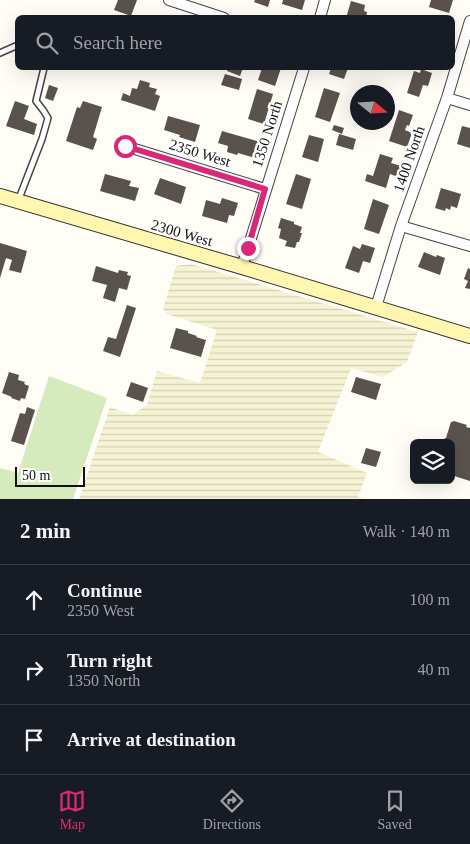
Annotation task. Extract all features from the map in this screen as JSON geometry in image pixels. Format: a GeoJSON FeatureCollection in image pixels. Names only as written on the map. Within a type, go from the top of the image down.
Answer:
{"type":"FeatureCollection","features":[{"type":"Feature","properties":{"kind":"main road","name":"2300 West"},"geometry":{"type":"LineString","coordinates":[[0,196],[470,336]]}},
{"type":"Feature","properties":{"kind":"street"},"geometry":{"type":"LineString","coordinates":[[169,0],[215,15]]}},
{"type":"Feature","properties":{"kind":"street"},"geometry":{"type":"LineString","coordinates":[[321,15],[325,0]]}},
{"type":"Feature","properties":{"kind":"street","name":"1400 North"},"geometry":{"type":"LineString","coordinates":[[376,307],[401,226],[447,98],[470,21]]}},
{"type":"Feature","properties":{"kind":"street","name":"1350 North"},"geometry":{"type":"LineString","coordinates":[[242,267],[303,70]]}},
{"type":"Feature","properties":{"kind":"street"},"geometry":{"type":"LineString","coordinates":[[447,98],[470,105]]}},
{"type":"Feature","properties":{"kind":"street","name":"2350 West"},"geometry":{"type":"LineString","coordinates":[[125,146],[265,189]]}},
{"type":"Feature","properties":{"kind":"street"},"geometry":{"type":"LineString","coordinates":[[401,226],[470,246]]}},
{"type":"Feature","properties":{"kind":"lane"},"geometry":{"type":"LineString","coordinates":[[0,53],[15,46]]}},
{"type":"Feature","properties":{"kind":"lane"},"geometry":{"type":"LineString","coordinates":[[18,201],[48,118],[36,101],[44,70]]}},
{"type":"Feature","properties":{"kind":"shaded area"},"geometry":{"type":"Polygon","coordinates":[[[191,264],[418,332],[407,362],[383,377],[351,368],[318,452],[367,473],[358,497],[364,499],[79,499],[110,407],[132,415],[147,405],[157,371],[200,383],[217,330],[167,314],[163,309],[176,266],[191,264]]]}},
{"type":"Feature","properties":{"kind":"green space"},"geometry":{"type":"Polygon","coordinates":[[[49,376],[107,398],[73,499],[0,499],[0,468],[18,473],[49,376]]]}},
{"type":"Feature","properties":{"kind":"building"},"geometry":{"type":"Polygon","coordinates":[[[118,0],[137,0],[131,15],[114,10],[118,0]]]}},
{"type":"Feature","properties":{"kind":"building"},"geometry":{"type":"Polygon","coordinates":[[[255,0],[270,0],[268,7],[254,2],[255,0]]]}},
{"type":"Feature","properties":{"kind":"building"},"geometry":{"type":"Polygon","coordinates":[[[283,0],[305,0],[302,10],[282,4],[283,0]]]}},
{"type":"Feature","properties":{"kind":"building"},"geometry":{"type":"Polygon","coordinates":[[[431,0],[453,0],[449,13],[429,7],[431,0]]]}},
{"type":"Feature","properties":{"kind":"building"},"geometry":{"type":"Polygon","coordinates":[[[351,1],[365,5],[364,11],[367,12],[366,15],[347,15],[351,1]]]}},
{"type":"Feature","properties":{"kind":"building"},"geometry":{"type":"Polygon","coordinates":[[[227,70],[242,70],[240,76],[227,70]]]}},
{"type":"Feature","properties":{"kind":"building"},"geometry":{"type":"Polygon","coordinates":[[[261,70],[280,70],[275,86],[258,80],[261,70]]]}},
{"type":"Feature","properties":{"kind":"building"},"geometry":{"type":"Polygon","coordinates":[[[330,70],[347,70],[344,79],[329,74],[330,70]]]}},
{"type":"Feature","properties":{"kind":"building"},"geometry":{"type":"Polygon","coordinates":[[[421,70],[424,70],[432,73],[428,86],[423,85],[419,97],[407,93],[414,71],[420,73],[421,70]]]}},
{"type":"Feature","properties":{"kind":"building"},"geometry":{"type":"Polygon","coordinates":[[[225,74],[242,79],[239,90],[221,85],[225,74]]]}},
{"type":"Feature","properties":{"kind":"building"},"geometry":{"type":"Polygon","coordinates":[[[140,80],[150,83],[149,87],[157,89],[155,94],[160,96],[155,111],[121,100],[123,93],[130,96],[132,88],[137,89],[140,80]]]}},
{"type":"Feature","properties":{"kind":"building"},"geometry":{"type":"Polygon","coordinates":[[[49,85],[58,88],[53,101],[45,98],[49,85]]]}},
{"type":"Feature","properties":{"kind":"building"},"geometry":{"type":"Polygon","coordinates":[[[324,88],[340,93],[330,122],[315,117],[324,88]]]}},
{"type":"Feature","properties":{"kind":"building"},"geometry":{"type":"Polygon","coordinates":[[[257,89],[273,94],[264,124],[248,119],[257,89]]]}},
{"type":"Feature","properties":{"kind":"building"},"geometry":{"type":"Polygon","coordinates":[[[15,101],[29,106],[24,119],[37,124],[34,135],[6,126],[15,101]]]}},
{"type":"Feature","properties":{"kind":"building"},"geometry":{"type":"Polygon","coordinates":[[[83,101],[102,107],[93,137],[97,139],[93,150],[66,141],[77,107],[80,108],[83,101]]]}},
{"type":"Feature","properties":{"kind":"building"},"geometry":{"type":"Polygon","coordinates":[[[399,110],[413,115],[409,126],[407,125],[405,130],[412,133],[407,147],[389,141],[393,130],[395,130],[399,110]]]}},
{"type":"Feature","properties":{"kind":"building"},"geometry":{"type":"Polygon","coordinates":[[[168,116],[200,125],[195,142],[164,130],[168,116]]]}},
{"type":"Feature","properties":{"kind":"building"},"geometry":{"type":"Polygon","coordinates":[[[334,125],[344,128],[342,134],[332,130],[334,125]]]}},
{"type":"Feature","properties":{"kind":"building"},"geometry":{"type":"Polygon","coordinates":[[[462,126],[470,128],[470,148],[457,144],[462,126]]]}},
{"type":"Feature","properties":{"kind":"building"},"geometry":{"type":"Polygon","coordinates":[[[222,131],[260,142],[255,158],[227,152],[228,146],[218,143],[222,131]]]}},
{"type":"Feature","properties":{"kind":"building"},"geometry":{"type":"Polygon","coordinates":[[[339,134],[356,139],[353,150],[336,145],[339,134]]]}},
{"type":"Feature","properties":{"kind":"building"},"geometry":{"type":"Polygon","coordinates":[[[309,135],[324,139],[318,162],[302,157],[309,135]]]}},
{"type":"Feature","properties":{"kind":"building"},"geometry":{"type":"Polygon","coordinates":[[[380,154],[393,158],[391,163],[401,166],[398,177],[390,174],[386,188],[365,181],[367,174],[373,176],[380,154]]]}},
{"type":"Feature","properties":{"kind":"building"},"geometry":{"type":"Polygon","coordinates":[[[105,174],[131,181],[129,186],[139,188],[135,201],[100,191],[105,174]]]}},
{"type":"Feature","properties":{"kind":"building"},"geometry":{"type":"Polygon","coordinates":[[[296,174],[311,179],[302,209],[286,204],[296,174]]]}},
{"type":"Feature","properties":{"kind":"building"},"geometry":{"type":"Polygon","coordinates":[[[160,178],[186,187],[181,204],[154,194],[160,178]]]}},
{"type":"Feature","properties":{"kind":"building"},"geometry":{"type":"Polygon","coordinates":[[[441,188],[461,194],[457,208],[451,206],[450,210],[446,208],[445,211],[435,208],[441,188]]]}},
{"type":"Feature","properties":{"kind":"building"},"geometry":{"type":"Polygon","coordinates":[[[222,198],[238,203],[234,216],[229,215],[227,223],[202,216],[206,200],[220,204],[222,198]]]}},
{"type":"Feature","properties":{"kind":"building"},"geometry":{"type":"Polygon","coordinates":[[[373,199],[389,205],[379,234],[364,229],[373,199]]]}},
{"type":"Feature","properties":{"kind":"building"},"geometry":{"type":"Polygon","coordinates":[[[281,218],[302,227],[299,242],[297,242],[295,248],[285,246],[287,241],[279,238],[281,229],[278,228],[281,218]]]}},
{"type":"Feature","properties":{"kind":"building"},"geometry":{"type":"Polygon","coordinates":[[[0,243],[27,251],[21,273],[9,270],[12,260],[6,258],[0,278],[0,243]]]}},
{"type":"Feature","properties":{"kind":"building"},"geometry":{"type":"Polygon","coordinates":[[[362,244],[375,248],[370,263],[363,261],[359,273],[345,268],[353,246],[360,249],[362,244]]]}},
{"type":"Feature","properties":{"kind":"building"},"geometry":{"type":"Polygon","coordinates":[[[424,252],[436,257],[437,255],[445,258],[440,275],[418,267],[424,252]]]}},
{"type":"Feature","properties":{"kind":"building"},"geometry":{"type":"Polygon","coordinates":[[[96,266],[118,273],[119,270],[128,272],[127,275],[131,276],[127,290],[119,288],[115,302],[103,298],[107,285],[92,281],[96,266]]]}},
{"type":"Feature","properties":{"kind":"building"},"geometry":{"type":"Polygon","coordinates":[[[468,268],[470,269],[470,289],[465,288],[468,281],[464,279],[468,268]]]}},
{"type":"Feature","properties":{"kind":"building"},"geometry":{"type":"Polygon","coordinates":[[[127,305],[136,308],[120,357],[103,351],[108,337],[116,339],[127,305]]]}},
{"type":"Feature","properties":{"kind":"building"},"geometry":{"type":"Polygon","coordinates":[[[176,328],[188,331],[188,333],[196,337],[206,340],[201,357],[170,348],[176,328]]]}},
{"type":"Feature","properties":{"kind":"building"},"geometry":{"type":"Polygon","coordinates":[[[9,372],[19,375],[18,380],[25,382],[24,384],[29,386],[25,399],[21,398],[20,401],[2,393],[9,372]]]}},
{"type":"Feature","properties":{"kind":"building"},"geometry":{"type":"Polygon","coordinates":[[[356,377],[381,384],[376,400],[351,392],[356,377]]]}},
{"type":"Feature","properties":{"kind":"building"},"geometry":{"type":"Polygon","coordinates":[[[131,382],[148,388],[143,402],[126,396],[131,382]]]}},
{"type":"Feature","properties":{"kind":"building"},"geometry":{"type":"Polygon","coordinates":[[[27,407],[35,410],[24,445],[11,441],[20,413],[25,414],[27,407]]]}},
{"type":"Feature","properties":{"kind":"building"},"geometry":{"type":"Polygon","coordinates":[[[454,421],[467,425],[466,427],[470,428],[470,481],[455,476],[455,439],[444,439],[451,422],[454,421]]]}},
{"type":"Feature","properties":{"kind":"building"},"geometry":{"type":"Polygon","coordinates":[[[366,448],[381,452],[376,467],[361,463],[366,448]]]}},
{"type":"Feature","properties":{"kind":"route"},"geometry":{"type":"LineString","coordinates":[[125,146],[265,189],[248,248]]}}]}
